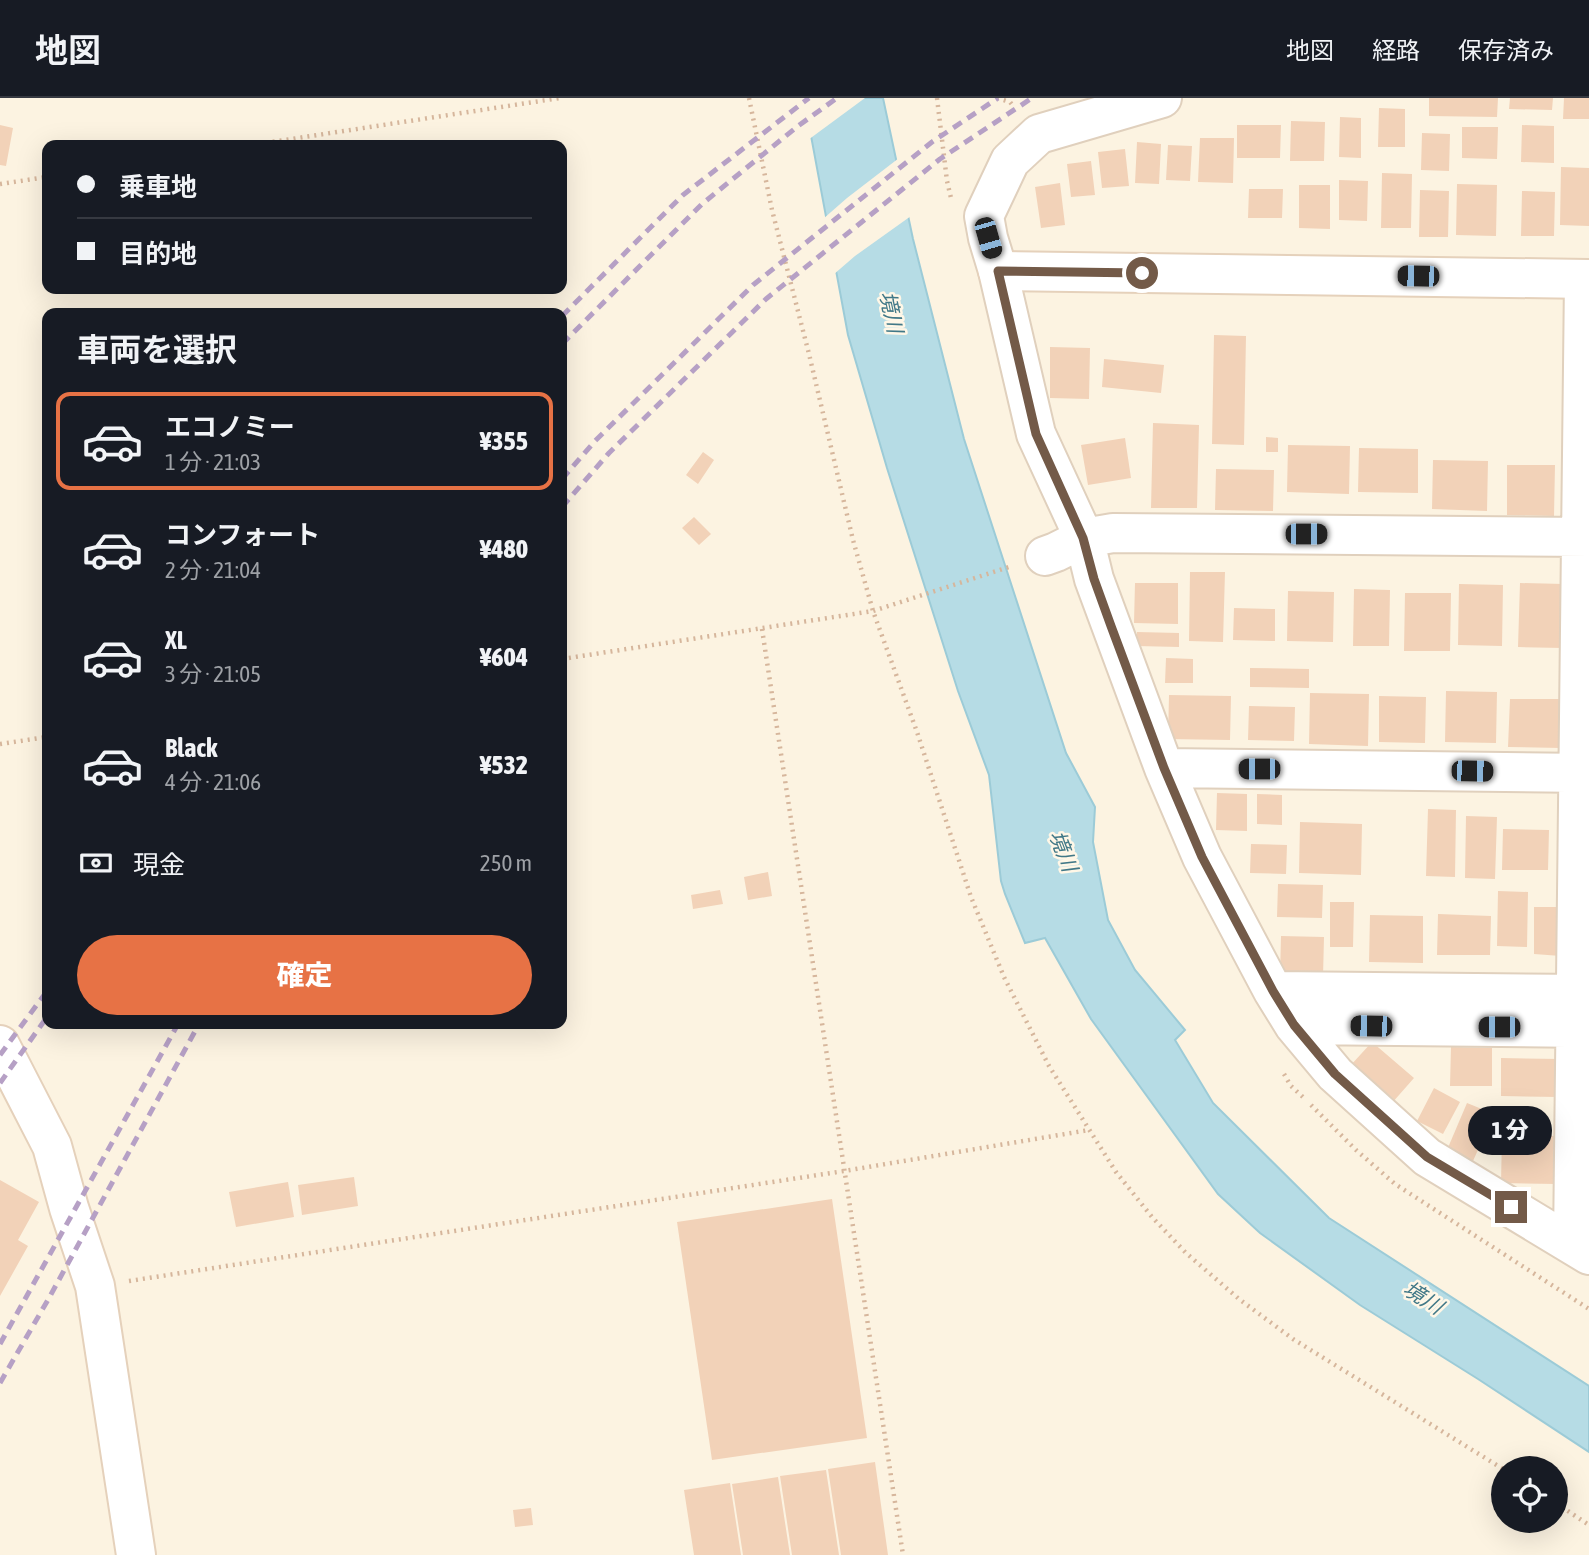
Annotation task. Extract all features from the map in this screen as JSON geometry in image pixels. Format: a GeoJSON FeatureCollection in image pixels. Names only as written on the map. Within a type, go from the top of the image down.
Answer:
{"type":"FeatureCollection","features":[{"type":"Feature","properties":{"kind":"street"},"geometry":{"type":"LineString","coordinates":[[1162,98],[1039,134],[1010,162],[984,216],[1036,434],[1083,538],[1094,579],[1164,768],[1202,857],[1294,1025],[1335,1074],[1427,1157],[1581,1250]]}},
{"type":"Feature","properties":{"kind":"street"},"geometry":{"type":"LineString","coordinates":[[998,271],[1587,279],[1581,1250]]}},
{"type":"Feature","properties":{"kind":"street"},"geometry":{"type":"LineString","coordinates":[[1045,556],[1083,538],[1112,533],[1585,537]]}},
{"type":"Feature","properties":{"kind":"street"},"geometry":{"type":"LineString","coordinates":[[1164,768],[1584,773]]}},
{"type":"Feature","properties":{"kind":"street"},"geometry":{"type":"LineString","coordinates":[[1273,991],[1583,1011]]}},
{"type":"Feature","properties":{"kind":"street"},"geometry":{"type":"LineString","coordinates":[[1294,1025],[1583,1011]]}},
{"type":"Feature","properties":{"kind":"street"},"geometry":{"type":"LineString","coordinates":[[3,1058],[51,1146],[95,1286],[136,1555]]}},
{"type":"Feature","properties":{"kind":"path"},"geometry":{"type":"LineString","coordinates":[[285,140],[560,98]]}},
{"type":"Feature","properties":{"kind":"path"},"geometry":{"type":"LineString","coordinates":[[749,98],[772,210],[873,611],[917,732],[971,897],[1004,977],[1049,1066],[1116,1172],[1152,1217],[1186,1253],[1293,1339],[1491,1462]]}},
{"type":"Feature","properties":{"kind":"path"},"geometry":{"type":"LineString","coordinates":[[0,184],[42,178]]}},
{"type":"Feature","properties":{"kind":"path"},"geometry":{"type":"LineString","coordinates":[[567,658],[873,611],[1045,556]]}},
{"type":"Feature","properties":{"kind":"path"},"geometry":{"type":"LineString","coordinates":[[762,629],[903,1555]]}},
{"type":"Feature","properties":{"kind":"path"},"geometry":{"type":"LineString","coordinates":[[0,744],[42,738]]}},
{"type":"Feature","properties":{"kind":"path"},"geometry":{"type":"LineString","coordinates":[[95,1286],[844,1171],[1089,1129]]}},
{"type":"Feature","properties":{"kind":"path"},"geometry":{"type":"LineString","coordinates":[[1568,1511],[1589,1525]]}},
{"type":"Feature","properties":{"kind":"water","name":"境川"},"geometry":{"type":"Polygon","coordinates":[[[804,98],[883,98],[913,239],[964,439],[1066,753],[1095,807],[1093,842],[1108,920],[1135,970],[1185,1030],[1175,1040],[1213,1103],[1329,1218],[1589,1386],[1589,1452],[1360,1305],[1260,1233],[1218,1194],[1091,1019],[1045,938],[1025,943],[1001,881],[989,775],[958,691],[848,335],[804,98]]]}},
{"type":"Feature","properties":{"kind":"pier"},"geometry":{"type":"Polygon","coordinates":[[[801,98],[865,98],[808,140],[801,98]]]}},
{"type":"Feature","properties":{"kind":"pier"},"geometry":{"type":"Polygon","coordinates":[[[899,158],[911,216],[833,275],[823,219],[899,158]]]}},
{"type":"Feature","properties":{"kind":"building"},"geometry":{"type":"Polygon","coordinates":[[[1429,98],[1498,98],[1497,117],[1429,116],[1429,98]]]}},
{"type":"Feature","properties":{"kind":"building"},"geometry":{"type":"Polygon","coordinates":[[[1510,98],[1553,98],[1552,110],[1509,109],[1510,98]]]}},
{"type":"Feature","properties":{"kind":"building"},"geometry":{"type":"Polygon","coordinates":[[[1564,98],[1589,98],[1589,119],[1563,119],[1564,98]]]}},
{"type":"Feature","properties":{"kind":"building"},"geometry":{"type":"Polygon","coordinates":[[[1379,108],[1405,109],[1405,147],[1378,147],[1379,108]]]}},
{"type":"Feature","properties":{"kind":"building"},"geometry":{"type":"Polygon","coordinates":[[[1340,117],[1361,118],[1361,158],[1339,157],[1340,117]]]}},
{"type":"Feature","properties":{"kind":"building"},"geometry":{"type":"Polygon","coordinates":[[[1291,121],[1325,122],[1324,161],[1290,161],[1291,121]]]}},
{"type":"Feature","properties":{"kind":"building"},"geometry":{"type":"Polygon","coordinates":[[[0,125],[13,128],[6,166],[0,165],[0,125]]]}},
{"type":"Feature","properties":{"kind":"building"},"geometry":{"type":"Polygon","coordinates":[[[1237,125],[1281,125],[1280,158],[1237,158],[1237,125]]]}},
{"type":"Feature","properties":{"kind":"building"},"geometry":{"type":"Polygon","coordinates":[[[1522,125],[1554,126],[1554,163],[1521,162],[1522,125]]]}},
{"type":"Feature","properties":{"kind":"building"},"geometry":{"type":"Polygon","coordinates":[[[1462,127],[1498,127],[1497,159],[1462,158],[1462,127]]]}},
{"type":"Feature","properties":{"kind":"building"},"geometry":{"type":"Polygon","coordinates":[[[1422,133],[1450,134],[1449,171],[1421,170],[1422,133]]]}},
{"type":"Feature","properties":{"kind":"building"},"geometry":{"type":"Polygon","coordinates":[[[1200,138],[1234,138],[1233,183],[1198,182],[1200,138]]]}},
{"type":"Feature","properties":{"kind":"building"},"geometry":{"type":"Polygon","coordinates":[[[1137,142],[1161,144],[1159,184],[1135,183],[1137,142]]]}},
{"type":"Feature","properties":{"kind":"building"},"geometry":{"type":"Polygon","coordinates":[[[1168,145],[1192,146],[1190,181],[1166,180],[1168,145]]]}},
{"type":"Feature","properties":{"kind":"building"},"geometry":{"type":"Polygon","coordinates":[[[1125,149],[1129,186],[1102,188],[1098,152],[1125,149]]]}},
{"type":"Feature","properties":{"kind":"building"},"geometry":{"type":"Polygon","coordinates":[[[1091,161],[1095,195],[1071,197],[1067,164],[1091,161]]]}},
{"type":"Feature","properties":{"kind":"building"},"geometry":{"type":"Polygon","coordinates":[[[1561,167],[1589,168],[1589,226],[1560,225],[1561,167]]]}},
{"type":"Feature","properties":{"kind":"building"},"geometry":{"type":"Polygon","coordinates":[[[1382,173],[1412,174],[1411,228],[1381,228],[1382,173]]]}},
{"type":"Feature","properties":{"kind":"building"},"geometry":{"type":"Polygon","coordinates":[[[1339,180],[1368,181],[1367,221],[1339,220],[1339,180]]]}},
{"type":"Feature","properties":{"kind":"building"},"geometry":{"type":"Polygon","coordinates":[[[1060,183],[1065,225],[1041,228],[1035,187],[1060,183]]]}},
{"type":"Feature","properties":{"kind":"building"},"geometry":{"type":"Polygon","coordinates":[[[1457,184],[1497,185],[1496,236],[1456,235],[1457,184]]]}},
{"type":"Feature","properties":{"kind":"building"},"geometry":{"type":"Polygon","coordinates":[[[1299,185],[1330,185],[1330,229],[1299,228],[1299,185]]]}},
{"type":"Feature","properties":{"kind":"building"},"geometry":{"type":"Polygon","coordinates":[[[1249,189],[1283,189],[1282,218],[1248,218],[1249,189]]]}},
{"type":"Feature","properties":{"kind":"building"},"geometry":{"type":"Polygon","coordinates":[[[1420,190],[1449,191],[1448,237],[1419,237],[1420,190]]]}},
{"type":"Feature","properties":{"kind":"building"},"geometry":{"type":"Polygon","coordinates":[[[1522,191],[1555,192],[1554,236],[1521,236],[1522,191]]]}},
{"type":"Feature","properties":{"kind":"building"},"geometry":{"type":"Polygon","coordinates":[[[1214,335],[1246,336],[1244,445],[1212,444],[1214,335]]]}},
{"type":"Feature","properties":{"kind":"building"},"geometry":{"type":"Polygon","coordinates":[[[1050,347],[1090,348],[1089,399],[1050,398],[1050,347]]]}},
{"type":"Feature","properties":{"kind":"building"},"geometry":{"type":"Polygon","coordinates":[[[1104,359],[1164,365],[1161,393],[1102,387],[1104,359]]]}},
{"type":"Feature","properties":{"kind":"building"},"geometry":{"type":"Polygon","coordinates":[[[1153,423],[1199,425],[1197,508],[1151,508],[1153,423]]]}},
{"type":"Feature","properties":{"kind":"building"},"geometry":{"type":"Polygon","coordinates":[[[1266,437],[1278,438],[1278,452],[1266,452],[1266,437]]]}},
{"type":"Feature","properties":{"kind":"building"},"geometry":{"type":"Polygon","coordinates":[[[1125,438],[1131,478],[1088,485],[1081,445],[1125,438]]]}},
{"type":"Feature","properties":{"kind":"building"},"geometry":{"type":"Polygon","coordinates":[[[1288,445],[1350,446],[1349,494],[1287,492],[1288,445]]]}},
{"type":"Feature","properties":{"kind":"building"},"geometry":{"type":"Polygon","coordinates":[[[1359,448],[1418,449],[1418,493],[1358,492],[1359,448]]]}},
{"type":"Feature","properties":{"kind":"building"},"geometry":{"type":"Polygon","coordinates":[[[703,452],[714,460],[698,484],[686,475],[703,452]]]}},
{"type":"Feature","properties":{"kind":"building"},"geometry":{"type":"Polygon","coordinates":[[[1433,460],[1488,461],[1487,511],[1432,509],[1433,460]]]}},
{"type":"Feature","properties":{"kind":"building"},"geometry":{"type":"Polygon","coordinates":[[[1507,465],[1555,465],[1554,516],[1507,515],[1507,465]]]}},
{"type":"Feature","properties":{"kind":"building"},"geometry":{"type":"Polygon","coordinates":[[[1216,469],[1274,470],[1273,511],[1215,510],[1216,469]]]}},
{"type":"Feature","properties":{"kind":"building"},"geometry":{"type":"Polygon","coordinates":[[[694,517],[711,534],[699,545],[682,528],[694,517]]]}},
{"type":"Feature","properties":{"kind":"building"},"geometry":{"type":"Polygon","coordinates":[[[1190,572],[1225,572],[1223,642],[1189,641],[1190,572]]]}},
{"type":"Feature","properties":{"kind":"building"},"geometry":{"type":"Polygon","coordinates":[[[1135,583],[1178,583],[1178,624],[1134,623],[1135,583]]]}},
{"type":"Feature","properties":{"kind":"building"},"geometry":{"type":"Polygon","coordinates":[[[1520,583],[1564,584],[1563,648],[1518,647],[1520,583]]]}},
{"type":"Feature","properties":{"kind":"building"},"geometry":{"type":"Polygon","coordinates":[[[1459,584],[1503,585],[1502,646],[1458,645],[1459,584]]]}},
{"type":"Feature","properties":{"kind":"building"},"geometry":{"type":"Polygon","coordinates":[[[1354,589],[1390,590],[1389,646],[1353,646],[1354,589]]]}},
{"type":"Feature","properties":{"kind":"building"},"geometry":{"type":"Polygon","coordinates":[[[1288,591],[1334,592],[1333,642],[1287,641],[1288,591]]]}},
{"type":"Feature","properties":{"kind":"building"},"geometry":{"type":"Polygon","coordinates":[[[1405,593],[1451,593],[1450,651],[1404,651],[1405,593]]]}},
{"type":"Feature","properties":{"kind":"building"},"geometry":{"type":"Polygon","coordinates":[[[1234,608],[1275,609],[1275,641],[1233,640],[1234,608]]]}},
{"type":"Feature","properties":{"kind":"building"},"geometry":{"type":"Polygon","coordinates":[[[1137,632],[1179,633],[1179,647],[1137,646],[1137,632]]]}},
{"type":"Feature","properties":{"kind":"building"},"geometry":{"type":"Polygon","coordinates":[[[1166,658],[1193,659],[1193,683],[1165,683],[1166,658]]]}},
{"type":"Feature","properties":{"kind":"building"},"geometry":{"type":"Polygon","coordinates":[[[1250,668],[1309,669],[1309,688],[1250,687],[1250,668]]]}},
{"type":"Feature","properties":{"kind":"building"},"geometry":{"type":"Polygon","coordinates":[[[1446,691],[1497,692],[1496,743],[1445,742],[1446,691]]]}},
{"type":"Feature","properties":{"kind":"building"},"geometry":{"type":"Polygon","coordinates":[[[1310,693],[1369,694],[1368,746],[1309,744],[1310,693]]]}},
{"type":"Feature","properties":{"kind":"building"},"geometry":{"type":"Polygon","coordinates":[[[1169,695],[1231,696],[1230,740],[1168,739],[1169,695]]]}},
{"type":"Feature","properties":{"kind":"building"},"geometry":{"type":"Polygon","coordinates":[[[1379,696],[1426,697],[1425,743],[1379,742],[1379,696]]]}},
{"type":"Feature","properties":{"kind":"building"},"geometry":{"type":"Polygon","coordinates":[[[1510,699],[1562,699],[1561,748],[1508,747],[1510,699]]]}},
{"type":"Feature","properties":{"kind":"building"},"geometry":{"type":"Polygon","coordinates":[[[1249,706],[1295,707],[1294,741],[1248,740],[1249,706]]]}},
{"type":"Feature","properties":{"kind":"building"},"geometry":{"type":"Polygon","coordinates":[[[1217,793],[1247,794],[1247,831],[1216,830],[1217,793]]]}},
{"type":"Feature","properties":{"kind":"building"},"geometry":{"type":"Polygon","coordinates":[[[1257,794],[1282,795],[1282,825],[1257,824],[1257,794]]]}},
{"type":"Feature","properties":{"kind":"building"},"geometry":{"type":"Polygon","coordinates":[[[1428,809],[1456,810],[1455,877],[1426,876],[1428,809]]]}},
{"type":"Feature","properties":{"kind":"building"},"geometry":{"type":"Polygon","coordinates":[[[1466,816],[1497,817],[1495,879],[1465,878],[1466,816]]]}},
{"type":"Feature","properties":{"kind":"building"},"geometry":{"type":"Polygon","coordinates":[[[1300,822],[1362,824],[1361,875],[1299,873],[1300,822]]]}},
{"type":"Feature","properties":{"kind":"building"},"geometry":{"type":"Polygon","coordinates":[[[1503,829],[1549,830],[1548,870],[1502,870],[1503,829]]]}},
{"type":"Feature","properties":{"kind":"building"},"geometry":{"type":"Polygon","coordinates":[[[1251,844],[1287,845],[1286,874],[1250,873],[1251,844]]]}},
{"type":"Feature","properties":{"kind":"building"},"geometry":{"type":"Polygon","coordinates":[[[768,872],[772,896],[748,900],[744,877],[768,872]]]}},
{"type":"Feature","properties":{"kind":"building"},"geometry":{"type":"Polygon","coordinates":[[[1278,884],[1323,885],[1322,918],[1277,917],[1278,884]]]}},
{"type":"Feature","properties":{"kind":"building"},"geometry":{"type":"Polygon","coordinates":[[[720,890],[723,904],[693,909],[691,895],[720,890]]]}},
{"type":"Feature","properties":{"kind":"building"},"geometry":{"type":"Polygon","coordinates":[[[1498,891],[1528,892],[1527,947],[1497,946],[1498,891]]]}},
{"type":"Feature","properties":{"kind":"building"},"geometry":{"type":"Polygon","coordinates":[[[1330,902],[1354,902],[1353,947],[1330,947],[1330,902]]]}},
{"type":"Feature","properties":{"kind":"building"},"geometry":{"type":"Polygon","coordinates":[[[1534,907],[1562,907],[1561,956],[1534,954],[1534,907]]]}},
{"type":"Feature","properties":{"kind":"building"},"geometry":{"type":"Polygon","coordinates":[[[1438,914],[1491,916],[1490,955],[1437,955],[1438,914]]]}},
{"type":"Feature","properties":{"kind":"building"},"geometry":{"type":"Polygon","coordinates":[[[1370,915],[1423,916],[1423,963],[1369,962],[1370,915]]]}},
{"type":"Feature","properties":{"kind":"building"},"geometry":{"type":"Polygon","coordinates":[[[1281,936],[1324,937],[1323,977],[1280,976],[1281,936]]]}},
{"type":"Feature","properties":{"kind":"building"},"geometry":{"type":"Polygon","coordinates":[[[1372,1042],[1414,1078],[1392,1103],[1350,1066],[1372,1042]]]}},
{"type":"Feature","properties":{"kind":"building"},"geometry":{"type":"Polygon","coordinates":[[[1451,1047],[1492,1048],[1492,1086],[1450,1086],[1451,1047]]]}},
{"type":"Feature","properties":{"kind":"building"},"geometry":{"type":"Polygon","coordinates":[[[1501,1058],[1560,1059],[1559,1097],[1501,1096],[1501,1058]]]}},
{"type":"Feature","properties":{"kind":"building"},"geometry":{"type":"Polygon","coordinates":[[[1434,1088],[1460,1102],[1443,1134],[1417,1121],[1434,1088]]]}},
{"type":"Feature","properties":{"kind":"building"},"geometry":{"type":"Polygon","coordinates":[[[1467,1103],[1494,1114],[1473,1161],[1447,1150],[1467,1103]]]}},
{"type":"Feature","properties":{"kind":"building"},"geometry":{"type":"Polygon","coordinates":[[[1502,1135],[1557,1136],[1556,1184],[1501,1183],[1502,1135]]]}},
{"type":"Feature","properties":{"kind":"building"},"geometry":{"type":"Polygon","coordinates":[[[354,1177],[358,1206],[302,1215],[298,1185],[354,1177]]]}},
{"type":"Feature","properties":{"kind":"building"},"geometry":{"type":"Polygon","coordinates":[[[0,1180],[39,1202],[18,1240],[28,1246],[0,1296],[0,1180]]]}},
{"type":"Feature","properties":{"kind":"building"},"geometry":{"type":"Polygon","coordinates":[[[288,1182],[294,1217],[236,1227],[229,1192],[288,1182]]]}},
{"type":"Feature","properties":{"kind":"building"},"geometry":{"type":"Polygon","coordinates":[[[832,1199],[867,1438],[712,1460],[677,1222],[832,1199]]]}},
{"type":"Feature","properties":{"kind":"building"},"geometry":{"type":"Polygon","coordinates":[[[875,1462],[888,1555],[841,1555],[828,1469],[875,1462]]]}},
{"type":"Feature","properties":{"kind":"building"},"geometry":{"type":"Polygon","coordinates":[[[826,1470],[839,1555],[792,1555],[780,1476],[826,1470]]]}},
{"type":"Feature","properties":{"kind":"building"},"geometry":{"type":"Polygon","coordinates":[[[778,1477],[790,1555],[743,1555],[732,1484],[778,1477]]]}},
{"type":"Feature","properties":{"kind":"building"},"geometry":{"type":"Polygon","coordinates":[[[730,1483],[741,1555],[694,1555],[684,1490],[730,1483]]]}},
{"type":"Feature","properties":{"kind":"building"},"geometry":{"type":"Polygon","coordinates":[[[531,1508],[533,1525],[515,1527],[513,1510],[531,1508]]]}},
{"type":"Feature","properties":{"kind":"railway"},"geometry":{"type":"LineString","coordinates":[[567,311],[683,195],[809,98]]}},
{"type":"Feature","properties":{"kind":"railway"},"geometry":{"type":"LineString","coordinates":[[567,339],[702,204],[837,98]]}},
{"type":"Feature","properties":{"kind":"railway"},"geometry":{"type":"LineString","coordinates":[[567,473],[595,441],[753,285],[932,142],[998,98]]}},
{"type":"Feature","properties":{"kind":"railway"},"geometry":{"type":"LineString","coordinates":[[567,501],[609,453],[766,299],[940,159],[1032,98]]}},
{"type":"Feature","properties":{"kind":"railway"},"geometry":{"type":"LineString","coordinates":[[0,1055],[42,998]]}},
{"type":"Feature","properties":{"kind":"railway"},"geometry":{"type":"LineString","coordinates":[[0,1083],[42,1024]]}},
{"type":"Feature","properties":{"kind":"railway"},"geometry":{"type":"LineString","coordinates":[[0,1344],[175,1029]]}},
{"type":"Feature","properties":{"kind":"railway"},"geometry":{"type":"LineString","coordinates":[[0,1383],[196,1029]]}},
{"type":"Feature","properties":{"kind":"route"},"geometry":{"type":"LineString","coordinates":[[1142,273],[998,271],[1036,434],[1083,538],[1094,579],[1164,768],[1202,857],[1294,1025],[1335,1074],[1427,1157],[1511,1207]]}}]}
